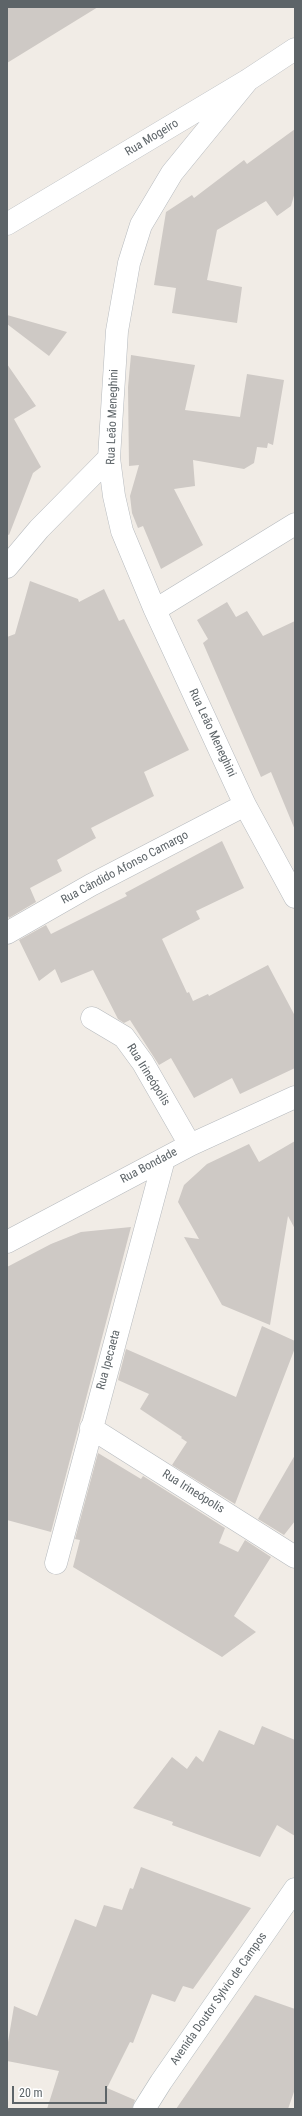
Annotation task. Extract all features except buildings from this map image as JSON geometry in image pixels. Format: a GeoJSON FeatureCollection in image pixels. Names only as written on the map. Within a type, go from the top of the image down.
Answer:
{"type":"FeatureCollection","features":[{"type":"Feature","properties":{"kind":"street","name":"Rua Mogeiro"},"geometry":{"type":"LineString","coordinates":[[7,224],[248,80],[295,49]]}},
{"type":"Feature","properties":{"kind":"street","name":"Rua Leão Meneghini"},"geometry":{"type":"LineString","coordinates":[[248,80],[172,173],[141,226],[129,263],[117,331],[109,458],[114,496],[122,530],[155,610],[245,805],[295,898]]}},
{"type":"Feature","properties":{"kind":"street"},"geometry":{"type":"LineString","coordinates":[[7,567],[39,530],[109,458]]}},
{"type":"Feature","properties":{"kind":"street"},"geometry":{"type":"LineString","coordinates":[[155,610],[295,524]]}},
{"type":"Feature","properties":{"kind":"street","name":"Rua Cândido Afonso Camargo"},"geometry":{"type":"LineString","coordinates":[[7,933],[91,885],[245,805]]}},
{"type":"Feature","properties":{"kind":"street","name":"Rua Irineópolis"},"geometry":{"type":"LineString","coordinates":[[92,1018],[124,1037],[143,1063],[190,1146]]}},
{"type":"Feature","properties":{"kind":"street","name":"Rua Bondade"},"geometry":{"type":"LineString","coordinates":[[7,1242],[164,1159],[295,1097]]}},
{"type":"Feature","properties":{"kind":"street","name":"Rua Ipecaeta"},"geometry":{"type":"LineString","coordinates":[[56,1563],[164,1159]]}},
{"type":"Feature","properties":{"kind":"street","name":"Rua Irineópolis"},"geometry":{"type":"LineString","coordinates":[[91,1428],[295,1557]]}},
{"type":"Feature","properties":{"kind":"street","name":"Avenida Doutor Sylvio de Campos"},"geometry":{"type":"LineString","coordinates":[[144,2109],[161,2082],[295,1889]]}}]}
